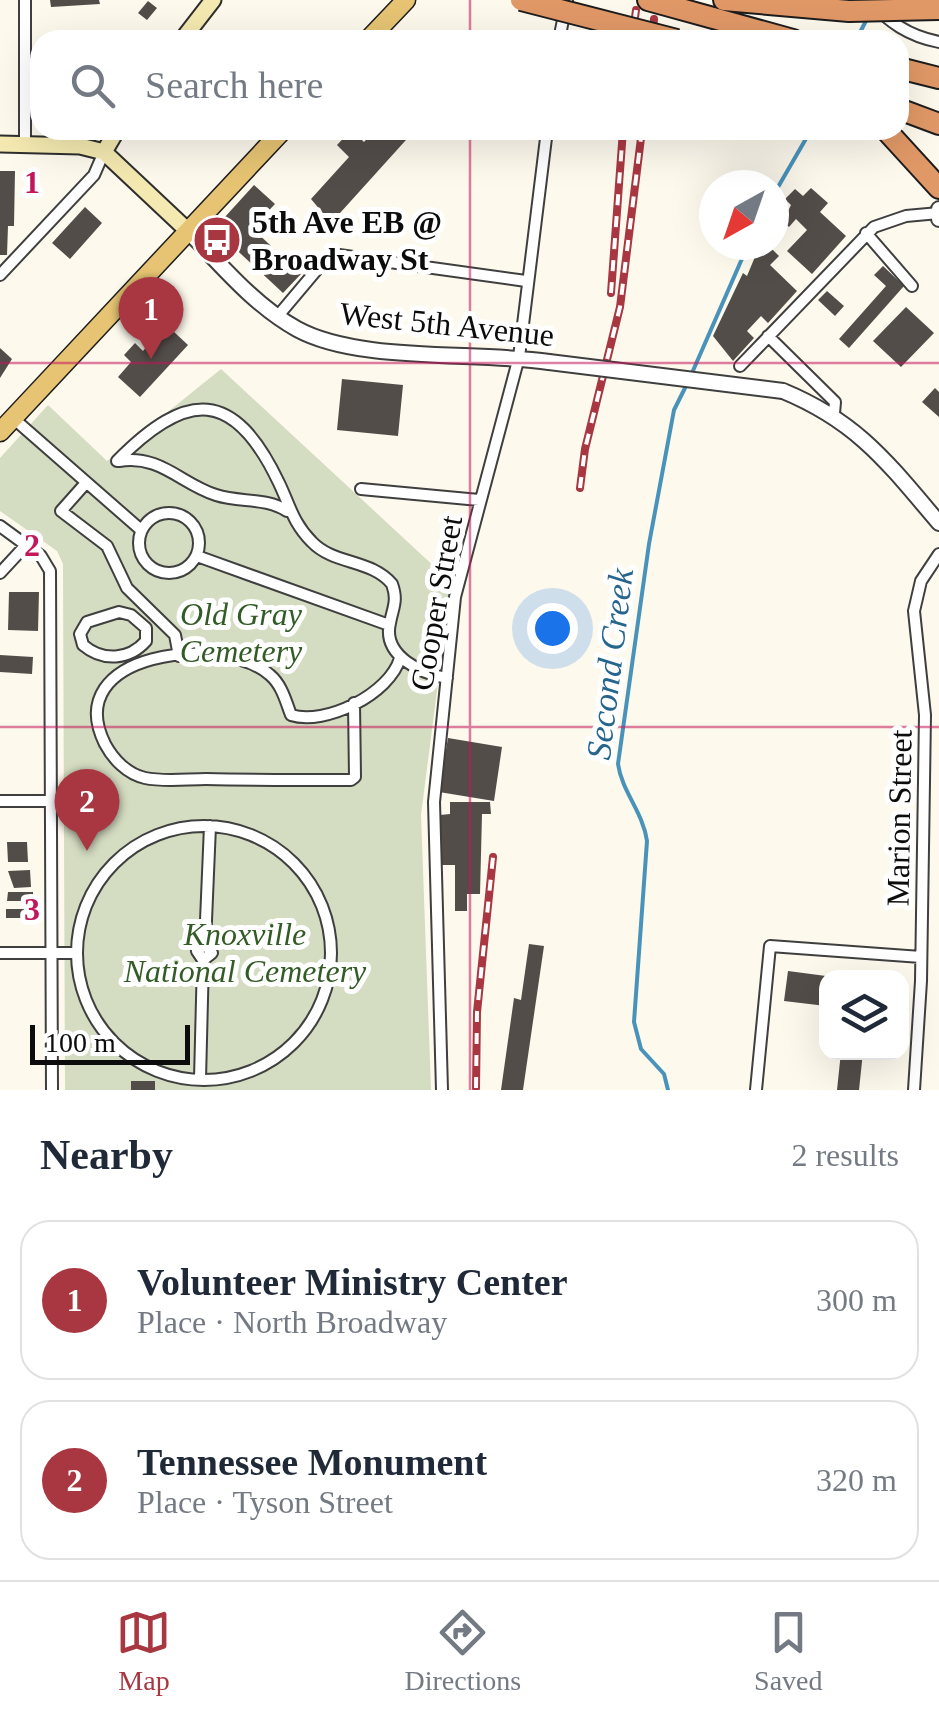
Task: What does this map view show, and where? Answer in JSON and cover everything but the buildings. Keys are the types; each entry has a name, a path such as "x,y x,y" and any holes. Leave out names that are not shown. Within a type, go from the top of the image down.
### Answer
{"highway":[{"path":"522,0 638,30"},
{"path":"648,0 757,30"},
{"path":"724,0 939,9"},
{"path":"859,5 929,0"},
{"path":"909,70 939,78"},
{"path":"909,113 939,124"},
{"path":"895,140 939,188"}],"main road":[{"path":"190,30 213,0"},
{"path":"378,30 406,0"},
{"path":"0,144 104,152 111,140"},
{"path":"7,424 274,140"},
{"name":"West 5th Avenue","path":"104,152 188,231"}],"street":[{"path":"25,0 25,144"},
{"path":"562,30 567,0"},
{"path":"859,5 903,30"},
{"path":"909,34 939,42"},
{"name":"Cooper Street","path":"442,1090 434,802 455,597 518,357 546,140"},
{"path":"0,275 94,175 104,152"},
{"path":"740,366 866,233 906,216 939,214"},
{"name":"West 5th Avenue","path":"188,231 277,317 300,331 344,345 518,357 783,391 834,414 866,440 939,523"},
{"path":"866,233 912,286"},
{"path":"277,317 324,260 339,255 526,280"},
{"name":"West 5th Avenue","path":"768,336 835,402 834,414"},
{"path":"287,511 264,502 216,495 154,462 117,461 184,410 217,411 254,440 280,486 287,511 318,548 370,567 389,580 396,607 389,625 400,658 423,673 447,678"},
{"path":"7,424 141,530"},
{"path":"85,484 61,511 104,542 127,588 175,635 179,656"},
{"path":"361,490 479,500"},
{"path":"182,515 199,538 197,556 184,570 156,571 142,558 141,530 154,516 182,515"},
{"path":"0,526 48,562 50,572 52,1090"},
{"path":"0,573 26,544"},
{"name":"Marion Street","path":"914,1090 926,715 914,611 921,581 939,554"},
{"path":"197,556 389,625"},
{"path":"354,702 356,751 351,780 144,778 115,758 99,721 106,689 132,659 147,635 141,622 131,615 101,614 82,628 80,640 92,652 132,659 232,658 262,670 280,688 293,718 323,714 354,702 390,677 400,658"},
{"path":"0,801 50,801"},
{"path":"200,1079 204,960 196,951 206,944 210,826"},
{"path":"210,826 256,837 295,864 321,904 331,950 323,997 299,1037 261,1066 232,1076 200,1079 144,1064 113,1041 83,991 77,953 89,898 123,854 155,835 210,826"},
{"path":"756,1090 770,946 921,957"},
{"path":"0,953 77,953"}],"green space":[{"path":"221,369 451,582 421,815 431,1090 65,1090 63,564 57,551 0,511 0,458 48,405 107,461"}],"waterway":[{"name":"Second Creek","path":"861,30 868,17"},
{"name":"Second Creek","path":"788,170 805,140"},
{"name":"Second Creek","path":"692,373 741,260"},
{"name":"Second Creek","path":"668,1090 664,1074 641,1049 634,1022 647,841 618,764 649,544 674,410 688,382"}],"railway":[{"path":"633,30 636,10"},
{"path":"653,30 654,19"},
{"path":"611,293 622,140"},
{"path":"580,488 585,449 620,307 641,140"},
{"path":"476,1088 477,1012 493,857"}],"place":[{"name":"5th Ave EB @ Broadway St","path":"217,240"},
{"name":"Volunteer Ministry Center","path":"151,359"},
{"name":"Tennessee Monument","path":"87,851"}],"park label":[{"name":"Old Gray Cemetery","path":"241,632"},
{"name":"Knoxville National Cemetery","path":"245,952"}]}
